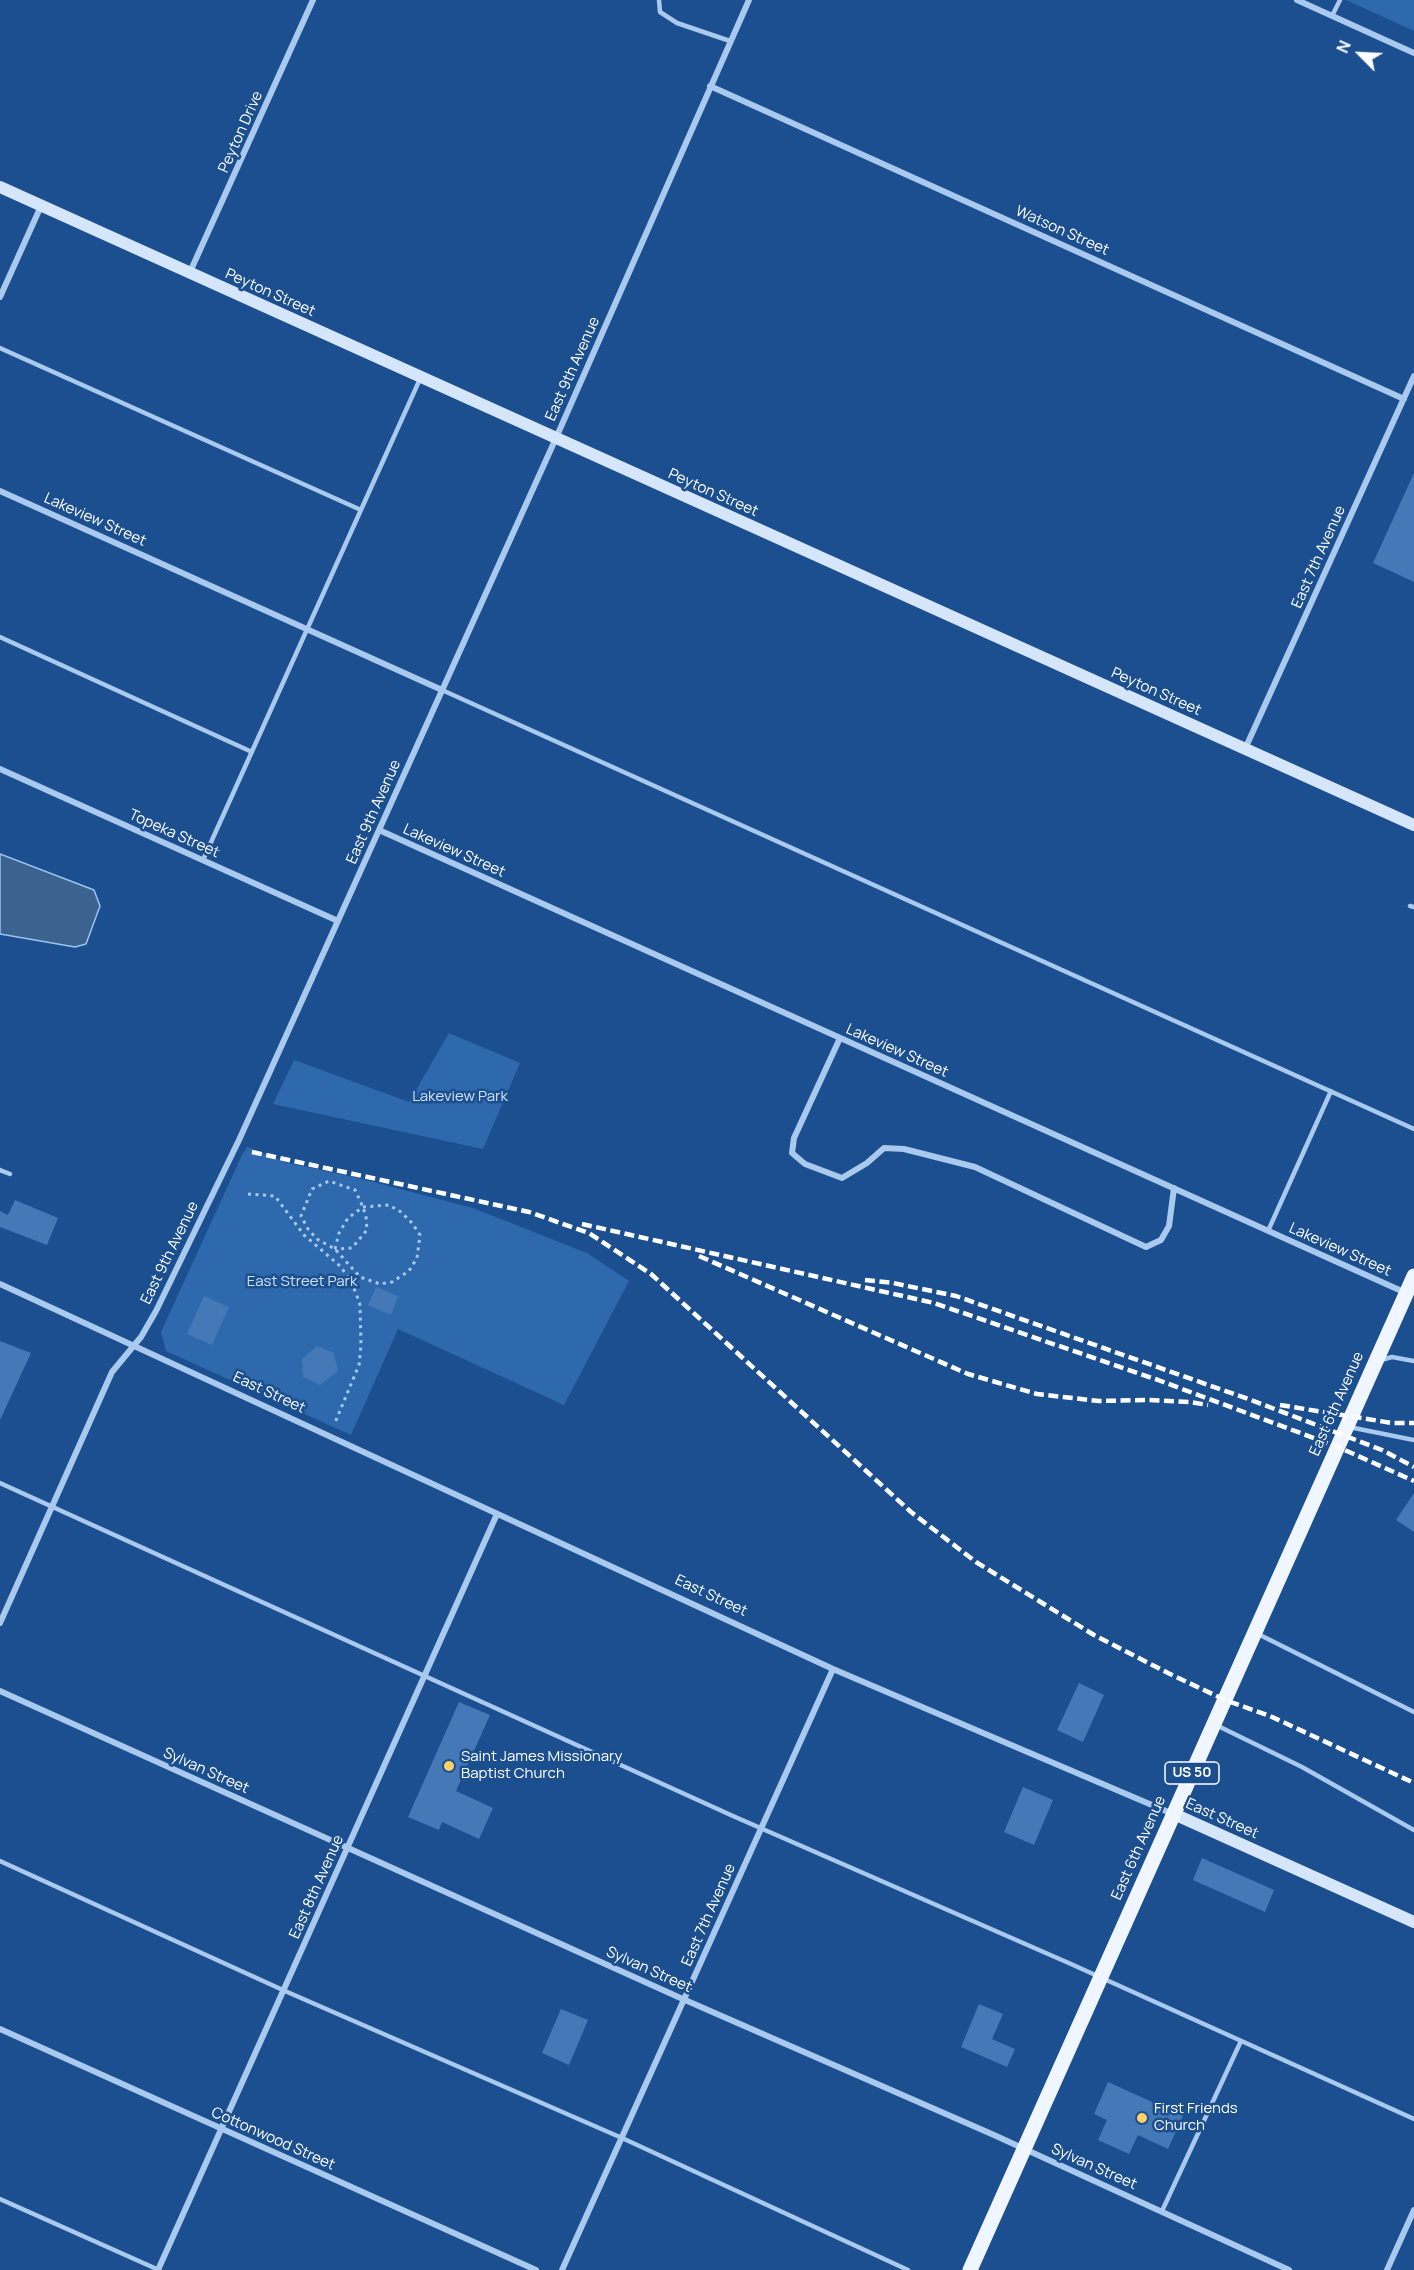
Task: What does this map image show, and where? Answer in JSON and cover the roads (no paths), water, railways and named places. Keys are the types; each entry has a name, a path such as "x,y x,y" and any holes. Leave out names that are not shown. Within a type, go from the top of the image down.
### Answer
{"main road":[{"name":"East 6th Avenue","path":"970,2270 1414,1276"}],"street":[{"name":"Peyton Drive","path":"190,273 313,0"},
{"name":"East 9th Avenue","path":"0,1623 112,1372 141,1337 156,1311 239,1140 556,438 749,0"},
{"path":"1297,0 1414,53"},
{"name":"Watson Street","path":"710,86 1404,399"},
{"name":"Peyton Street","path":"0,187 1414,825"},
{"path":"0,297 41,206"},
{"name":"East 7th Avenue","path":"1245,749 1414,376"},
{"name":"Lakeview Street","path":"0,491 442,690"},
{"name":"Topeka Street","path":"0,769 338,921"},
{"name":"Lakeview Street","path":"379,830 1406,1293"},
{"path":"840,1038 794,1138 792,1153 805,1164 842,1178 867,1163 884,1148 904,1149 975,1167 1146,1247 1161,1240 1169,1226 1174,1188"},
{"name":"East Street","path":"0,1284 833,1669 1174,1814 1414,1922"},
{"name":"East 8th Avenue","path":"158,2270 497,1514"},
{"name":"East 7th Avenue","path":"562,2270 833,1669"},
{"name":"Sylvan Street","path":"0,1691 1289,2270"},
{"name":"Cottonwood Street","path":"0,2029 536,2270"},
{"path":"1387,2270 1414,2210"}],"lane":[{"path":"659,0 660,12 677,23 730,41"},
{"path":"1332,16 1340,0"},
{"path":"0,348 361,510"},
{"path":"203,860 421,377"},
{"path":"0,637 252,752"},
{"path":"442,690 1414,1129"},
{"path":"1268,1231 1331,1091"},
{"path":"0,1170 10,1174"},
{"path":"1376,1362 1392,1358 1414,1361"},
{"path":"1347,1426 1414,1440"},
{"path":"0,1483 761,1828 1414,2119"},
{"path":"1255,1632 1414,1712"},
{"path":"1214,1724 1302,1767 1414,1830"},
{"path":"0,1861 285,1991 622,2138 908,2270"},
{"path":"1162,2211 1240,2041"},
{"path":"0,2199 158,2270"}],"railway":[{"path":"252,1152 529,1212 589,1233 651,1274 911,1512 976,1562 1094,1635 1168,1673 1225,1700 1270,1716 1414,1783"},
{"path":"582,1224 934,1303 1158,1380 1338,1447 1414,1481"},
{"path":"699,1256 968,1374 1037,1394 1099,1401 1148,1400 1208,1405"},
{"path":"865,1280 893,1283 956,1296 1251,1400 1382,1450 1414,1467"},
{"path":"1280,1405 1392,1423 1414,1423"}],"place":[{"name":"Saint James Missionary Baptist Church","path":"449,1766"},
{"name":"First Friends Church","path":"1142,2118"}],"park label":[{"name":"Lakeview Park","path":"460,1097"},
{"name":"East Street Park","path":"302,1282"}]}
